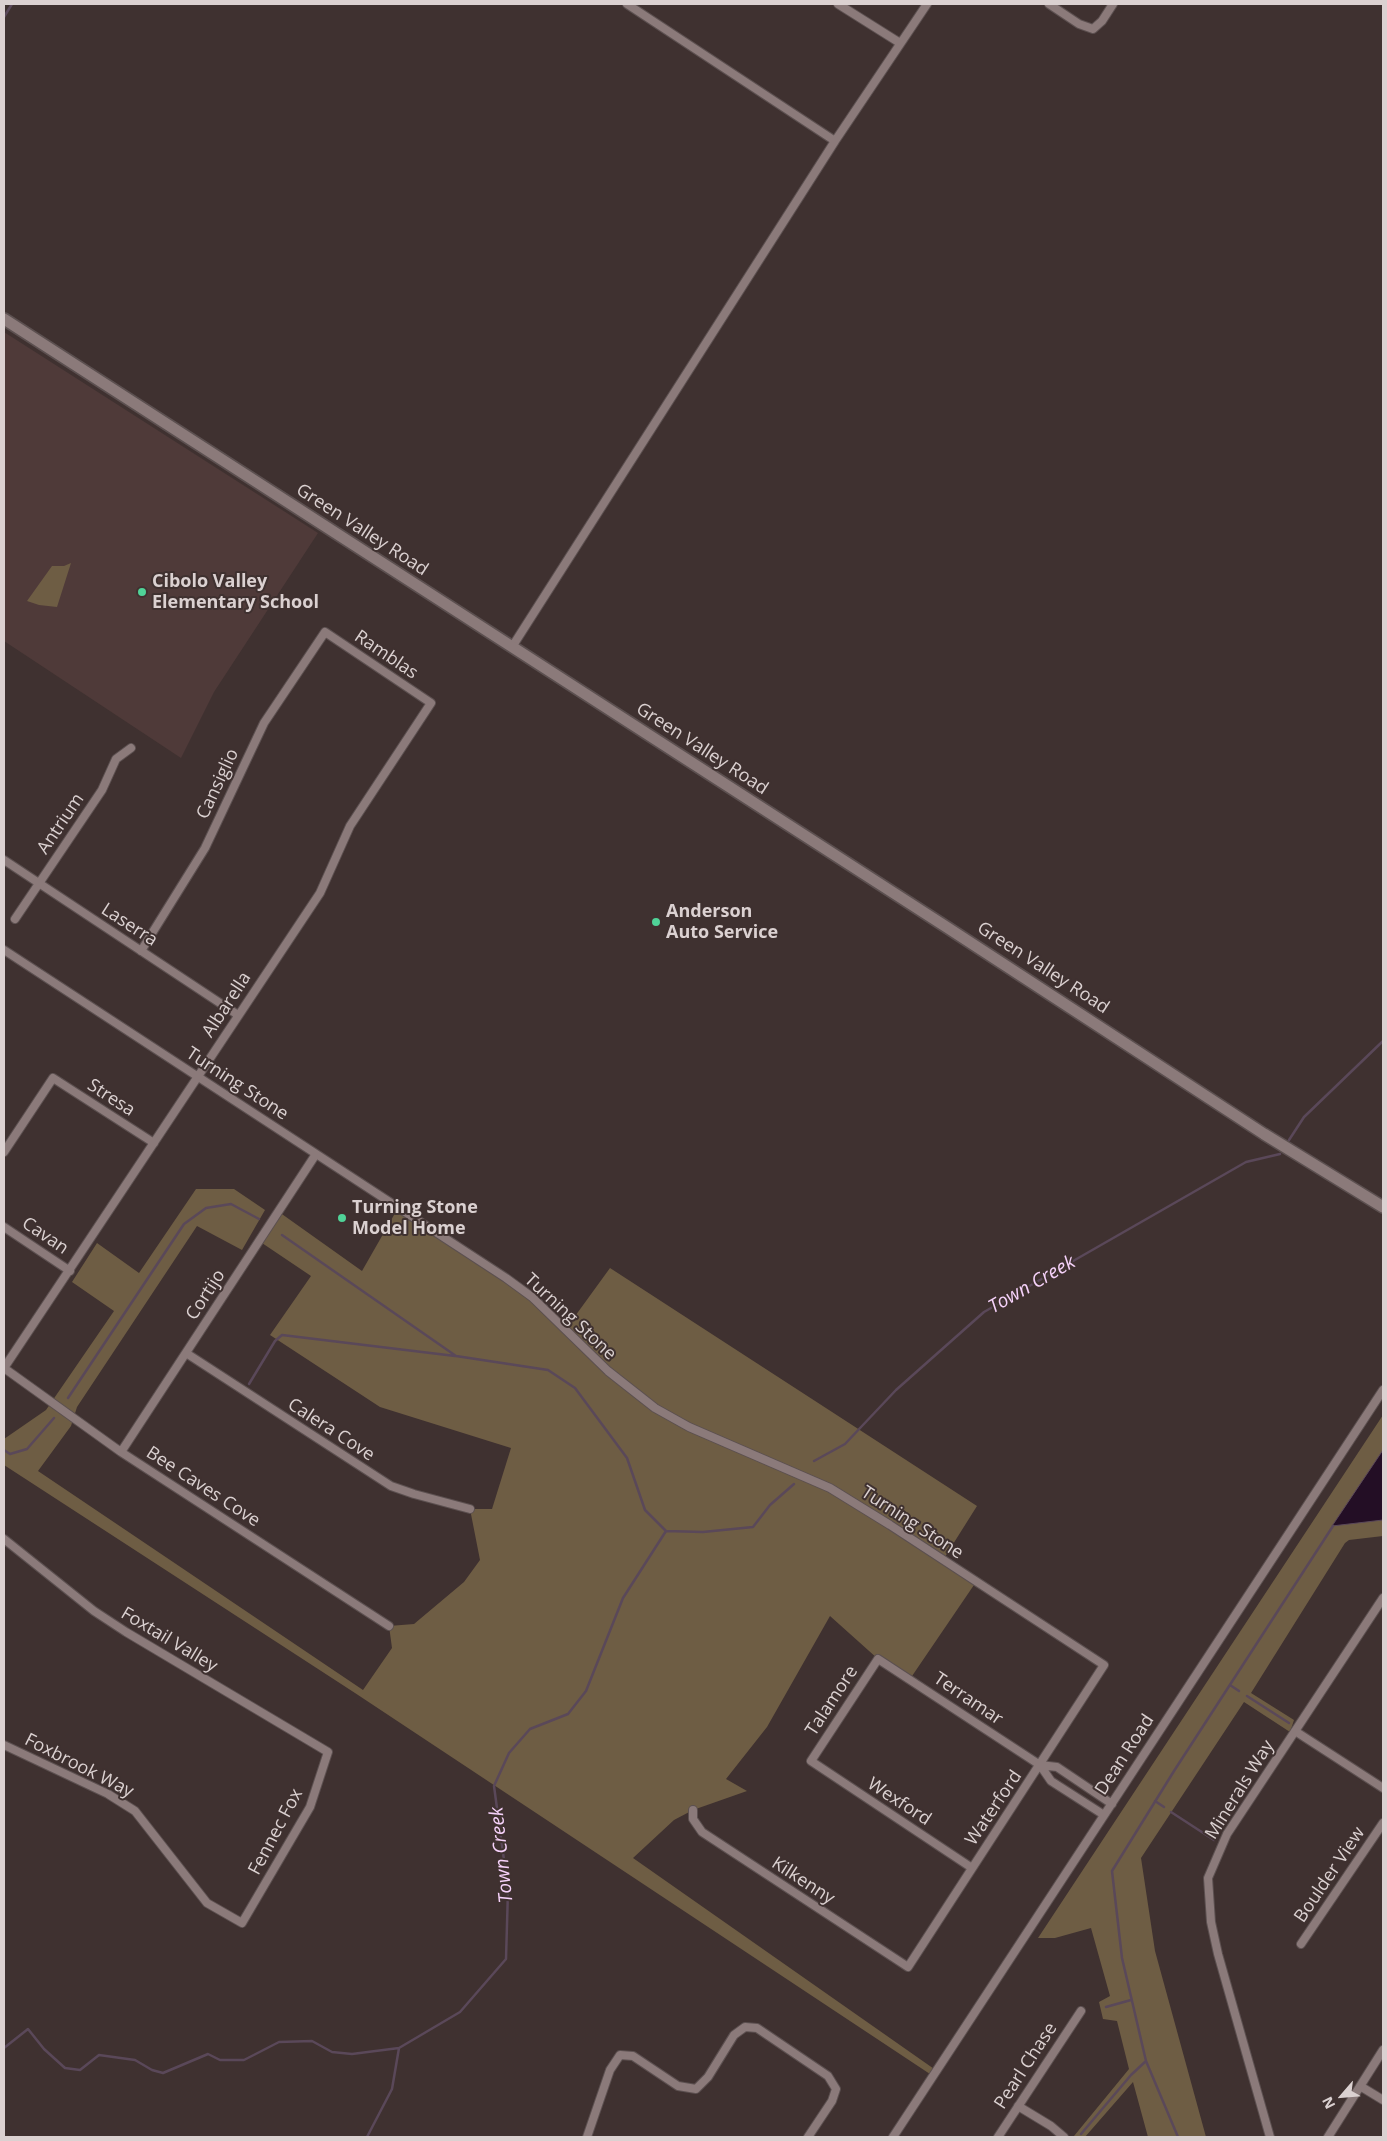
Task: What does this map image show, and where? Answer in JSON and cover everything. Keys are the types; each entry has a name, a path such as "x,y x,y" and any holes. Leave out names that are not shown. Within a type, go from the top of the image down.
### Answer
{"street":[{"path":"628,4 835,141"},
{"path":"838,4 900,43"},
{"path":"512,647 835,141 927,4"},
{"path":"1049,4 1079,24 1093,29 1102,21 1113,4"},
{"name":"Green Valley Road","path":"4,319 1264,1134 1383,1207"},
{"name":"Ramblas","path":"325,632 431,703"},
{"name":"Cansiglio","path":"141,951 205,848 264,723 325,632"},
{"name":"Albarella","path":"4,1368 320,893 350,826 431,703"},
{"name":"Antrium","path":"15,919 102,790 116,759 131,748"},
{"name":"Laserra","path":"4,860 238,1015"},
{"name":"Turning Stone","path":"4,950 532,1297 608,1371 631,1391 656,1408 689,1427 830,1488 1104,1665"},
{"name":"Stresa","path":"4,1152 52,1078 154,1143"},
{"name":"Cortijo","path":"121,1452 316,1154"},
{"name":"Cavan","path":"4,1227 70,1271"},
{"name":"Calera Cove","path":"186,1353 391,1486 470,1509"},
{"name":"Bee Caves Cove","path":"4,1368 121,1452 389,1626"},
{"name":"Dean Road","path":"893,2137 1383,1390"},
{"name":"Foxtail Valley","path":"4,1539 94,1611 328,1752"},
{"name":"Minerals Way","path":"1270,2137 1218,1954 1211,1922 1208,1878 1227,1834 1383,1598"},
{"name":"Terramar","path":"878,1659 1040,1765 1051,1781 1104,1815"},
{"name":"Talamore","path":"811,1761 878,1659"},
{"name":"Waterford","path":"908,1968 1104,1665"},
{"path":"1295,1731 1383,1788"},
{"name":"Foxbrook Way","path":"4,1745 108,1794 136,1811 208,1903 242,1923"},
{"name":"Fennec Fox","path":"242,1923 310,1807 328,1752"},
{"name":"Wexford","path":"811,1761 972,1868"},
{"name":"Terramar","path":"1040,1765 1057,1768 1112,1804"},
{"name":"Kilkenny","path":"693,1810 693,1819 702,1832 908,1968"},
{"name":"Boulder View","path":"1301,1944 1383,1823"},
{"name":"Pearl Chase","path":"998,2137 1081,2011"},
{"path":"587,2137 610,2070 620,2055 633,2056 678,2086 696,2089 708,2077 734,2035 745,2027 757,2028 820,2070 828,2076 836,2089 832,2102 808,2137"},
{"path":"1328,2137 1383,2050"},
{"path":"1360,2086 1383,2100"},
{"path":"1018,2106 1051,2126 1064,2137"}],"shaded area":[{"name":"Cibolo Valley Elementary School","path":"4,332 318,533 214,692 181,758 4,641"},
{"path":"71,563 57,607 39,605 27,601 52,566 64,566"},
{"path":"196,1189 234,1189 265,1210 242,1250 197,1226 77,1407 71,1426 38,1471 363,1690 392,1648 389,1626 414,1624 464,1582 480,1560 470,1509 492,1509 511,1448 380,1407 270,1335 311,1276 259,1241 279,1212 362,1271 398,1208 506,1278 565,1330 610,1268 977,1506 943,1560 976,1582 910,1679 878,1659 830,1616 767,1727 726,1779 747,1791 693,1810 674,1820 633,1858 937,2071 933,2076 355,1693 4,1465 4,1439 46,1410 114,1311 72,1282 97,1243 139,1273"},
{"path":"1383,1415 1383,1536 1349,1540 1345,1543 1251,1693 1294,1720 1290,1732 1244,1702 1141,1858 1155,1951 1206,2137 1148,2137 1133,2082 1085,2137 1076,2137 1074,2136 1129,2069 1117,2021 1103,2019 1099,2002 1110,1996 1091,1928 1055,1938 1038,1938"},
{"path":"1383,1450 1383,1520 1332,1526"}],"waterway":[{"path":"4,17 12,4"},
{"name":"Town Creek","path":"1289,1140 1304,1117 1383,1041"},
{"name":"Town Creek","path":"814,1461 845,1444 896,1390 984,1312 1246,1162 1280,1154"},
{"path":"68,1398 184,1224 206,1208 231,1204 259,1219"},
{"path":"282,1235 456,1356 548,1370 575,1388 627,1458 645,1510 666,1531"},
{"path":"249,1384 275,1341 282,1335 455,1356"},
{"path":"4,1450 10,1454 27,1449 54,1418"},
{"name":"Town Creek","path":"4,2048 28,2029 44,2049 65,2068 80,2070 99,2055 135,2060 152,2070 163,2073 208,2054 220,2060 244,2060 279,2042 312,2041 332,2052 352,2054 399,2048 460,2012 506,1959 508,1890 494,1786 509,1753 530,1729 568,1714 586,1691 623,1598 666,1531 703,1532 753,1527 770,1505 794,1484"},
{"path":"1178,2137 1146,2061 1122,1958 1112,1871 1174,1771 1333,1526"},
{"path":"1230,1685 1239,1691"},
{"path":"1247,1696 1289,1723"},
{"path":"1155,1801 1164,1807"},
{"path":"1171,1812 1214,1840"},
{"path":"1106,2007 1131,2000"},
{"path":"367,2137 392,2089 399,2048"},
{"path":"1081,2134 1131,2075 1146,2061"}],"place":[{"name":"Cibolo Valley Elementary School","path":"142,592"},
{"name":"Anderson Auto Service","path":"656,922"},
{"name":"Turning Stone Model Home","path":"342,1218"}]}
